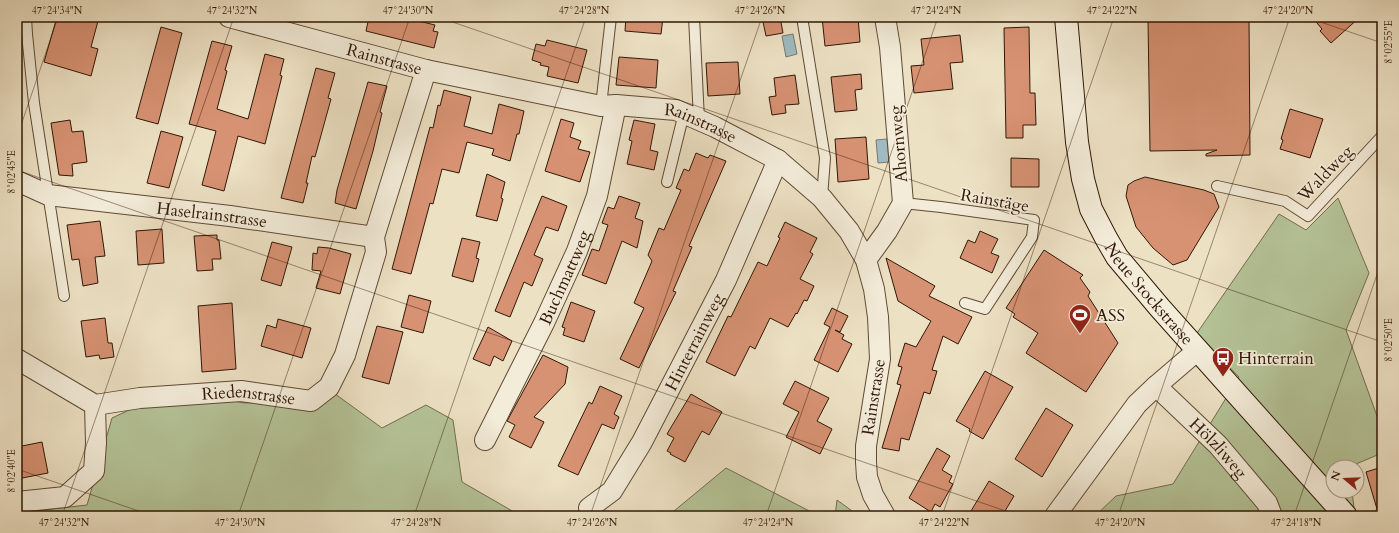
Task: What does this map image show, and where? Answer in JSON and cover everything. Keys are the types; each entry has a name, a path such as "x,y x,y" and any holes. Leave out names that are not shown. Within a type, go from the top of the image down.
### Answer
{"street":[{"name":"Rainstrasse","path":"229,17 426,70 609,106 676,110 716,127 778,160 822,198 849,231 866,260 874,290 880,343 878,374 866,446 867,477 873,495 885,516"},
{"name":"Ahornweg","path":"866,260 887,230 903,203 886,17"},
{"name":"Neue Stockstrasse","path":"1066,17 1077,142 1083,179 1091,209 1117,257 1160,308 1346,516"},
{"name":"Riedenstrasse","path":"95,405 140,398 241,391 311,401 329,387 345,355 376,252 374,237 426,70"},
{"name":"Buchmattweg","path":"485,440 544,323 577,251 597,196 609,106"},
{"name":"Hinterrainweg","path":"589,508 612,491 642,442 726,280 778,160"},
{"name":"Haselrainstrasse","path":"17,181 48,196 230,216 374,237"},
{"path":"1055,516 1137,404 1198,350"},
{"path":"17,359 95,405 96,443 94,471 65,496 17,502"},
{"name":"Hölzliweg","path":"1156,386 1218,445 1267,503 1272,516"}],"lane":[{"path":"26,17 34,103 64,296"},
{"path":"609,106 611,17"},
{"path":"667,182 691,117 694,17"},
{"path":"802,17 824,158 822,198"},
{"name":"Waldweg","path":"1217,186 1285,202 1308,216 1382,136"},
{"name":"Rainstäge","path":"903,203 1034,220 1032,237 985,309 965,303"},
{"path":"1377,516 1382,514"}],"green space":[{"path":"1338,198 1369,273 1346,330 1382,430 1382,453 1365,460 1365,459 1325,459 1325,499 1353,499 1355,516 1095,516 1116,496 1173,484 1239,377 1197,333 1279,214 1306,230"},
{"path":"331,391 382,428 426,405 453,420 462,482 514,512 518,516 17,516 17,513 87,505 112,418 142,404 199,394 244,403 285,402"},
{"path":"726,468 819,516 668,516"},
{"path":"837,500 859,516 835,516"}],"water":[{"path":"793,34 797,54 786,57 782,36"},
{"path":"887,139 889,162 878,163 876,140"}],"building":[{"path":"57,17 85,17 98,21 91,47 98,49 91,76 44,62"},
{"path":"369,17 402,17 435,25 433,31 438,32 434,48 366,31"},
{"path":"626,17 663,17 661,34 625,31"},
{"path":"762,17 780,17 783,33 766,36"},
{"path":"822,17 858,17 860,42 825,46"},
{"path":"1249,17 1250,155 1206,156 1206,154 1217,150 1150,151 1148,19"},
{"path":"1312,17 1360,17 1331,43 1320,31 1322,29"},
{"path":"161,27 182,33 158,124 136,118"},
{"path":"1029,27 1030,93 1035,93 1036,125 1023,125 1023,138 1006,138 1004,28"},
{"path":"960,35 963,62 950,63 953,89 914,93 911,66 924,65 921,39"},
{"path":"547,40 587,50 578,83 547,76 549,67 540,65 541,63 532,60 536,44 545,46"},
{"path":"212,41 232,46 225,70 227,71 217,109 248,119 265,54 284,59 280,75 282,76 265,144 238,136 224,191 202,185 216,131 189,124"},
{"path":"619,57 658,60 656,88 616,85"},
{"path":"738,62 740,94 708,96 706,63"},
{"path":"316,68 335,73 328,98 331,99 315,157 312,156 303,203 281,198"},
{"path":"861,74 862,89 855,90 857,110 835,112 831,77"},
{"path":"795,75 799,104 785,105 786,113 772,115 769,97 776,96 774,78"},
{"path":"368,82 387,86 380,112 382,113 373,151 356,209 335,203 337,190"},
{"path":"444,90 471,97 464,126 492,134 499,104 524,111 519,134 517,134 510,161 492,155 494,149 467,142 459,173 442,169 433,204 430,203 411,274 392,269 430,127 433,128 438,105 440,106"},
{"path":"1290,109 1323,119 1310,158 1280,149 1283,140 1281,139"},
{"path":"561,119 574,123 570,137 581,141 578,149 590,152 580,182 545,171"},
{"path":"70,120 72,132 83,131 87,162 72,164 73,176 59,175 51,123"},
{"path":"634,120 655,124 650,150 658,152 654,170 627,164 632,141 629,140"},
{"path":"161,131 183,137 169,188 147,183"},
{"path":"866,137 869,179 838,182 835,139"},
{"path":"696,153 708,158 710,155 726,161 689,246 692,247 673,291 676,292 639,368 620,359 644,308 634,303 652,261 648,255 659,228 664,230 681,190 676,188 684,169 689,171"},
{"path":"1011,158 1039,159 1039,187 1011,187"},
{"path":"487,174 505,182 501,198 503,199 497,221 476,216"},
{"path":"1145,177 1204,190 1214,194 1219,207 1187,260 1173,265 1153,248 1136,227 1126,196 1128,185"},
{"path":"542,196 567,206 558,231 546,227 534,255 543,259 532,286 524,282 510,317 495,311"},
{"path":"619,196 640,203 635,218 643,221 637,248 622,241 606,284 582,275 592,249 599,251 608,225 602,223 608,207 614,209"},
{"path":"100,221 105,256 95,257 98,283 83,286 79,259 72,260 67,225"},
{"path":"785,222 817,238 810,252 813,254 800,279 814,286 807,301 804,300 788,327 770,318 755,349 750,346 735,376 706,362 728,316 731,317 758,262 767,266 780,238 778,237"},
{"path":"162,229 164,263 138,265 136,231"},
{"path":"980,231 998,239 991,253 999,256 992,273 960,258 968,240 975,243"},
{"path":"217,235 221,259 212,259 213,270 197,271 194,236"},
{"path":"462,238 480,242 476,258 479,259 473,282 452,276"},
{"path":"272,242 292,247 281,286 261,280"},
{"path":"318,247 329,248 351,254 340,294 316,288 321,271 312,270 313,253 317,254"},
{"path":"1044,250 1083,275 1080,278 1090,292 1088,296 1118,343 1086,392 1026,353 1038,333 1013,317 1015,314 1006,308"},
{"path":"886,258 935,286 929,296 972,317 958,344 943,336 932,370 937,371 930,394 924,392 909,440 901,438 899,451 882,448 901,385 897,384 902,367 898,366 905,343 916,347 931,321 898,301"},
{"path":"409,295 431,301 423,333 401,327"},
{"path":"571,302 595,311 584,342 563,335 565,328 562,327"},
{"path":"232,303 236,369 202,372 198,306"},
{"path":"832,308 848,316 840,332 835,330 844,335 842,339 852,344 838,372 814,360 830,327 824,324"},
{"path":"105,318 108,343 112,343 114,357 100,359 99,355 86,357 81,321"},
{"path":"278,319 311,328 302,358 261,346 267,325 276,328"},
{"path":"377,326 403,332 389,384 362,377"},
{"path":"488,327 512,341 503,361 494,356 490,366 473,359"},
{"path":"543,355 568,367 565,384 534,417 544,422 531,448 509,437 515,425 507,421"},
{"path":"985,371 1013,387 983,439 956,421"},
{"path":"795,381 829,398 817,421 832,429 820,454 786,437 799,412 783,404"},
{"path":"600,386 622,396 614,414 619,417 614,429 602,424 578,475 558,466 589,402 592,404"},
{"path":"691,394 722,412 709,435 702,431 685,462 667,451 674,438 667,434"},
{"path":"1046,408 1073,425 1042,477 1015,459"},
{"path":"42,442 48,473 17,479 17,447"},
{"path":"937,448 950,456 942,470 952,476 949,482 953,484 940,507 935,504 931,512 909,498"},
{"path":"1382,467 1382,508 1377,509 1366,472"},
{"path":"989,481 1014,496 1002,516 968,516"}],"place":[{"name":"ASS","path":"1080,334"},
{"name":"Hinterrain","path":"1223,378"}]}
